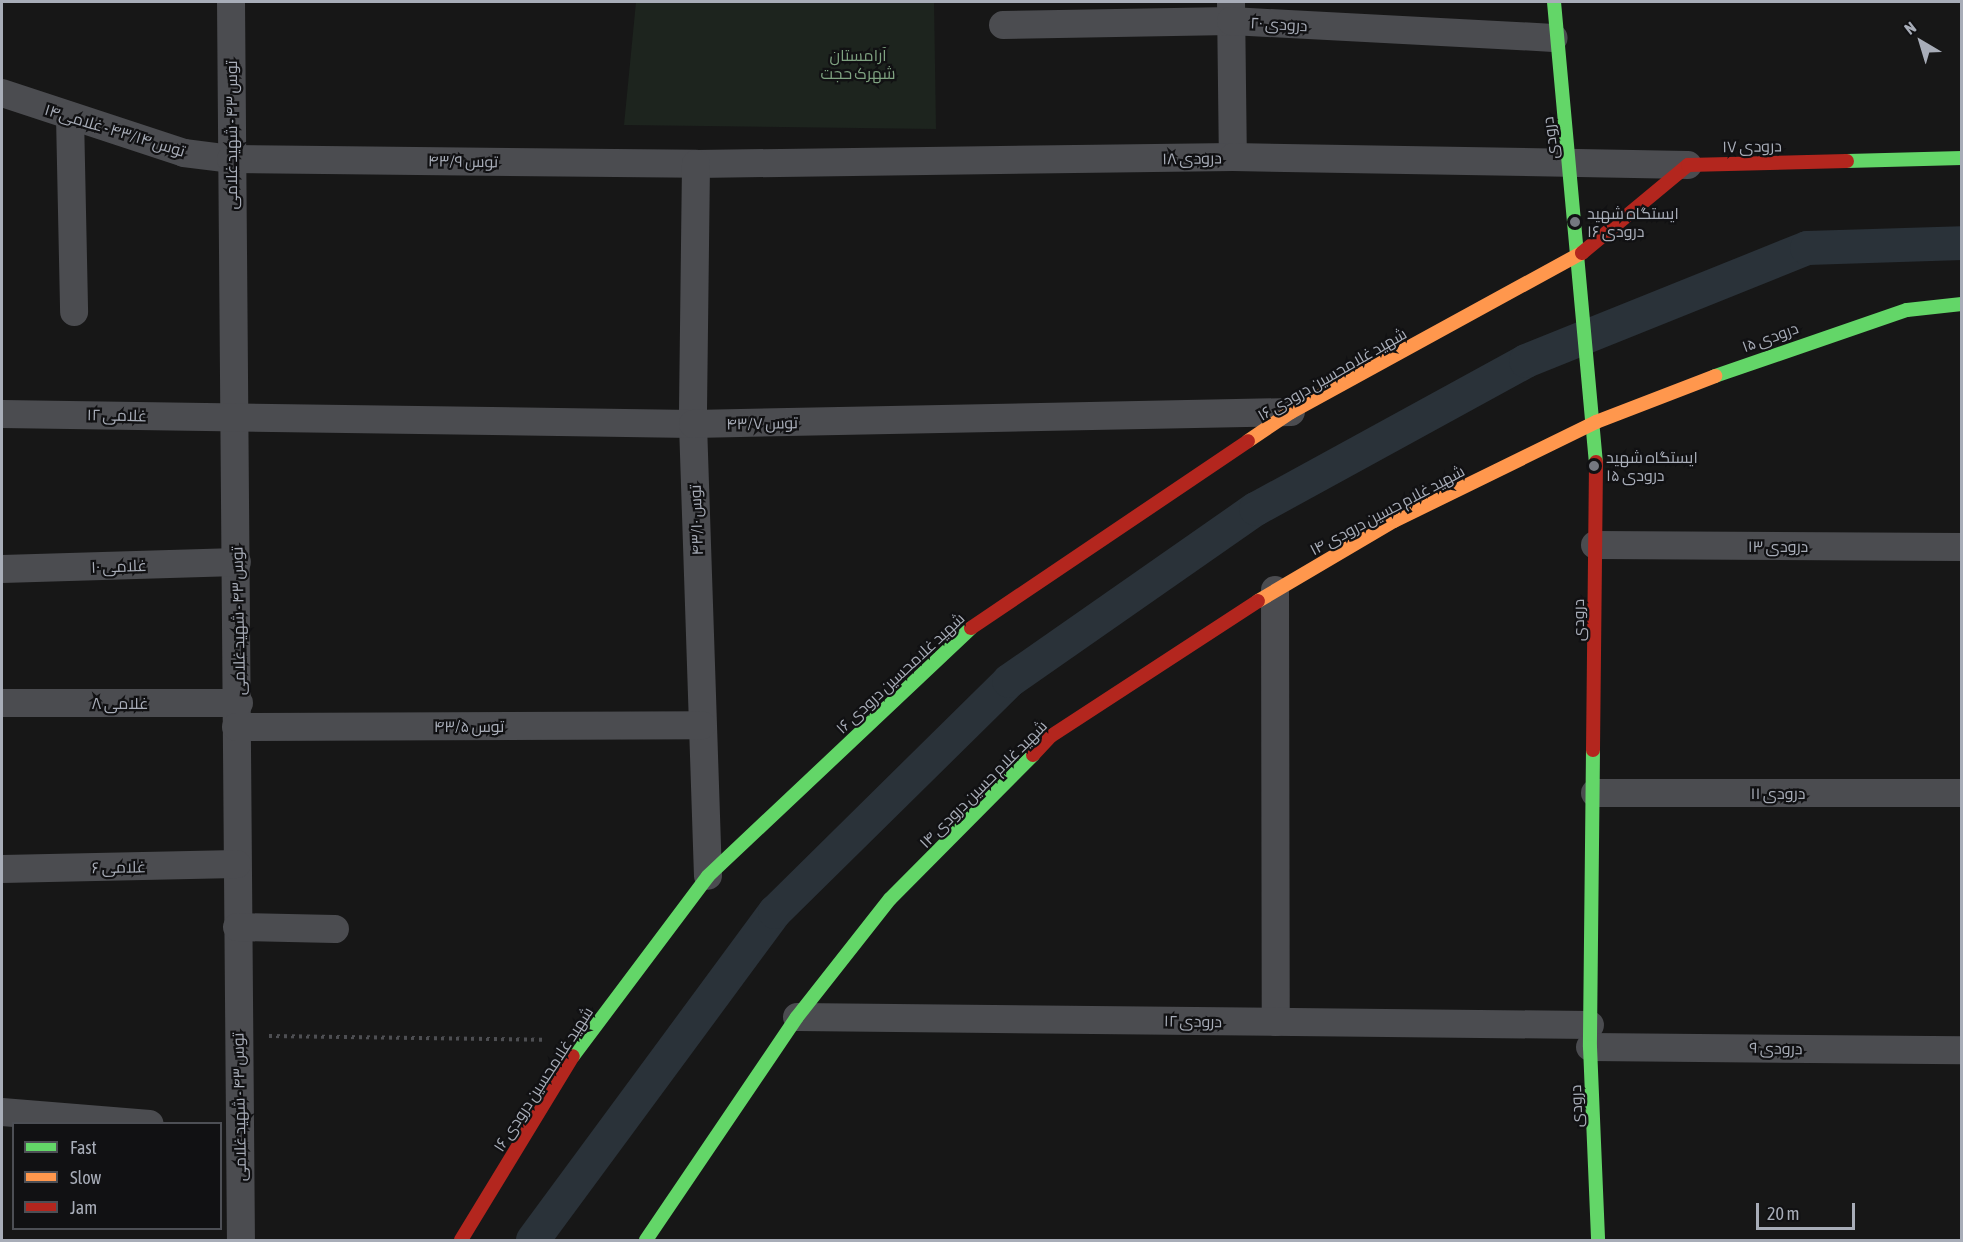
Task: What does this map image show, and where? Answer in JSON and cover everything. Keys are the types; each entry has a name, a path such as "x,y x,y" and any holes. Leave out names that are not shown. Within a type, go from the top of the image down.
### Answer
{"street":[{"name":"توس ۴۳ - شهید غلامی","path":"231,2 233,416 237,562 238,1035 230,1130 240,1240"},
{"name":"درودی","path":"1554,2 1554,38 1569,162 1587,387 1596,422 1595,793 1590,1036 1598,1240"},
{"name":"درودی ۲۰","path":"1003,25 1231,11 1554,38"},
{"path":"1231,11 1233,157"},
{"name":"توس ۴۳/۱۴ - غلامی۱۴","path":"2,93 183,153 231,159"},
{"path":"70,116 74,312"},
{"name":"درودی ۱۸","path":"696,164 1233,157 1688,165"},
{"name":"درودی ۱۷","path":"1688,165 1962,158"},
{"name":"توس ۴۳/۹","path":"231,159 696,164"},
{"name":"توس ۴۳/۱۰","path":"696,164 693,424 708,876"},
{"path":"1576,258 1688,165"},
{"name":"شهید غلامحسین درودی ۱۶","path":"461,1240 583,1040 708,876 965,632 1291,412 1576,258"},
{"name":"درودی ۱۵","path":"1596,422 1789,347 1907,310 1962,303"},
{"name":"توس ۴۳/۷","path":"233,416 693,424 1291,412"},
{"name":"غلامی ۱۲","path":"2,414 233,416"},
{"name":"شهید غلام حسین درودی ۱۴","path":"646,1240 796,1017 891,899 1051,736 1275,590 1394,521 1596,422"},
{"name":"درودی ۱۳","path":"1595,544 1962,547"},
{"name":"غلامی ۱۰","path":"2,569 237,562"},
{"path":"1275,590 1276,1022"},
{"name":"غلامی ۸","path":"2,703 238,715"},
{"name":"توس ۴۳/۵","path":"238,715 702,725"},
{"name":"درودی ۱۱","path":"1595,793 1962,793"},
{"name":"غلامی ۶","path":"2,870 237,864"},
{"path":"237,927 335,929"},
{"name":"درودی ۱۲","path":"796,1017 1276,1022 1590,1036"},
{"name":"درودی ۹","path":"1590,1036 1962,1050"},
{"path":"2,1112 125,1122"}],"path":[{"path":"238,1035 583,1040"}],"green space":[{"name":"آرامستان شهرک حجت","path":"636,2 934,2 936,129 624,125"}],"waterway":[{"path":"533,1240 775,912 1009,681 1256,509 1526,361 1807,248 1962,243"}],"traffic: fast":[{"path":"1554,2 1596,462"},
{"path":"1847,161 1962,158"},
{"path":"1715,376 1907,310 1962,304"},
{"path":"573,1056 708,876 971,628"},
{"path":"1593,750 1590,1047 1598,1240"},
{"path":"646,1240 797,1017 890,899 1033,755"}],"traffic: slow":[{"path":"1248,441 1291,412 1582,253"},
{"path":"1258,601 1394,521 1596,422 1715,376"}],"traffic: jam":[{"path":"1582,253 1688,165 1847,161"},
{"path":"971,628 1248,441"},
{"path":"1593,750 1596,462"},
{"path":"1033,755 1051,736 1258,601"},
{"path":"461,1240 573,1056"}],"place":[{"name":"ایستگاه شهید درودی ۱۶","path":"1575,222"},
{"name":"ایستگاه شهید درودی ۱۵","path":"1594,466"}]}
